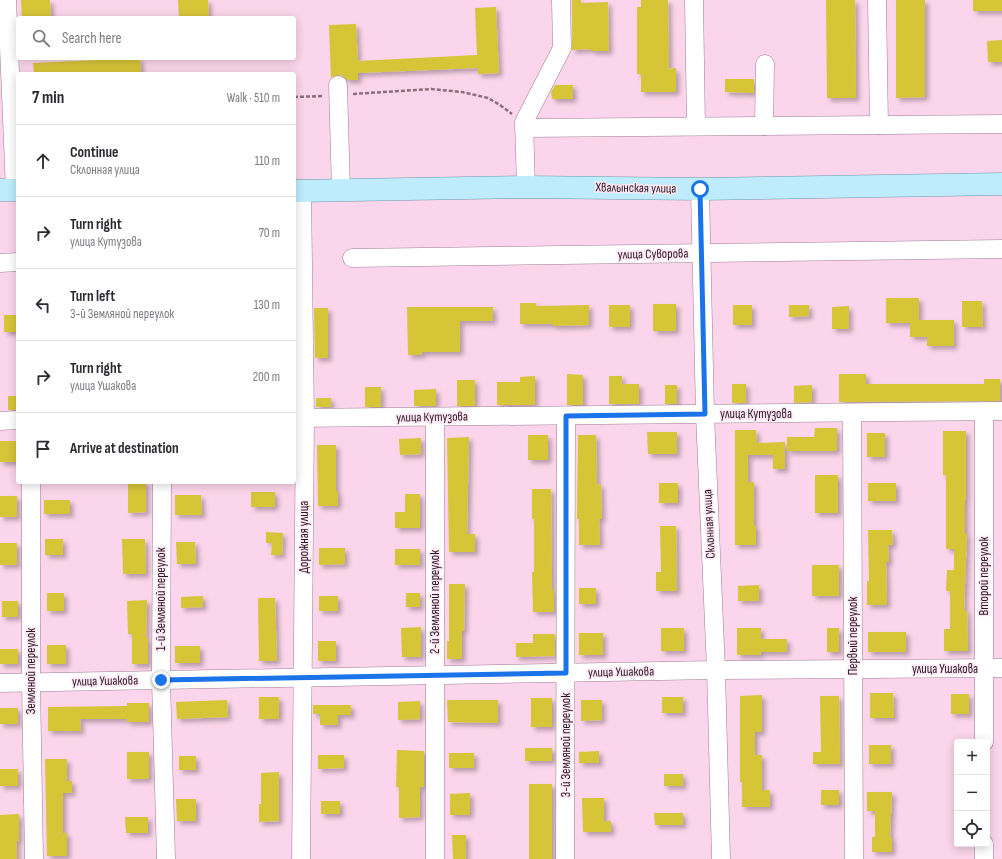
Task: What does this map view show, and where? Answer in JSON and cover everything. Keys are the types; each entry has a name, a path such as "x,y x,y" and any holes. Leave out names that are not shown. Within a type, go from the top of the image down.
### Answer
{"main road":[{"name":"Хвалынская улица","path":"298,191 526,187 700,189 1002,184"}],"street":[{"path":"7,0 11,190"},
{"path":"526,187 524,125 562,48 561,0"},
{"path":"694,0 696,126"},
{"path":"877,0 879,125"},
{"path":"764,126 765,64"},
{"path":"339,90 341,190"},
{"path":"524,125 764,126 1002,124"},
{"name":"Склонная улица","path":"700,189 705,414 716,670 721,859"},
{"name":"Дорожная улица","path":"298,191 299,418 303,678 301,859"},
{"name":"улица Суворова","path":"352,258 1002,249"},
{"path":"0,263 16,262"},
{"name":"Второй переулок","path":"984,411 984,739"},
{"name":"улица Кутузова","path":"299,418 1002,411"},
{"name":"Первый переулок","path":"852,413 854,859"},
{"name":"3-й Земляной переулок","path":"565,859 566,416"},
{"name":"2-й Земляной переулок","path":"435,417 435,859"},
{"path":"0,421 16,420"},
{"name":"Земляной переулок","path":"30,484 34,859"},
{"name":"1-й Земляной переулок","path":"162,484 161,680 166,859"},
{"name":"улица Ушакова","path":"0,683 716,670 1002,668"},
{"path":"984,847 984,859"}],"path":[{"path":"296,97 339,90 424,89 462,92 488,98 500,105 524,125"}],"building":[{"path":"21,0 50,0 51,16 22,16"},
{"path":"178,0 208,0 209,16 179,16"},
{"path":"572,0 581,0 581,3 608,2 609,51 591,51 591,49 572,50"},
{"path":"641,0 668,0 669,69 676,68 676,92 641,92 641,74 637,74 637,7 641,7"},
{"path":"826,0 855,0 856,98 827,98"},
{"path":"896,0 925,0 925,97 896,98"},
{"path":"973,0 1002,0 1002,11 973,11"},
{"path":"496,7 499,73 478,74 478,68 358,73 358,80 347,80 343,76 338,75 331,78 329,25 356,24 358,61 477,55 475,8"},
{"path":"1002,40 1002,62 988,62 987,41"},
{"path":"97,60 140,60 141,72 34,72 33,63"},
{"path":"725,79 754,79 754,93 725,92"},
{"path":"555,85 573,85 573,99 552,99 551,92"},
{"path":"886,298 919,298 919,320 954,320 954,346 927,346 927,337 910,337 910,323 886,323"},
{"path":"962,301 982,301 983,327 962,327"},
{"path":"520,303 536,303 536,306 589,305 589,325 553,326 553,324 520,324"},
{"path":"653,304 676,304 676,331 653,331"},
{"path":"609,305 630,305 630,327 609,327"},
{"path":"733,305 752,305 752,325 733,325"},
{"path":"789,305 809,305 809,316 789,317"},
{"path":"849,306 849,329 832,329 832,307"},
{"path":"407,307 493,307 493,321 460,321 460,352 422,352 422,355 408,355"},
{"path":"314,308 328,308 328,358 315,358"},
{"path":"4,315 16,315 16,332 4,332"},
{"path":"567,374 583,375 583,405 567,405"},
{"path":"839,374 866,374 866,384 984,384 984,379 1000,379 1000,401 839,402"},
{"path":"535,376 535,405 497,405 497,382 520,382 520,377"},
{"path":"609,376 622,376 622,384 639,384 639,404 609,404"},
{"path":"457,380 475,380 475,406 457,406"},
{"path":"732,384 746,384 746,403 732,403"},
{"path":"665,385 677,385 677,404 665,404"},
{"path":"812,385 812,402 794,403 794,386"},
{"path":"365,387 381,387 381,407 365,407"},
{"path":"436,389 436,406 414,406 414,390"},
{"path":"8,396 16,396 16,410 8,410"},
{"path":"316,398 331,398 331,407 316,407"},
{"path":"815,428 837,428 837,451 787,451 787,437 814,437"},
{"path":"735,430 756,430 757,443 785,442 785,469 773,469 773,455 748,455 748,482 754,482 754,526 756,526 756,545 735,545"},
{"path":"943,431 966,431 965,534 967,534 964,610 967,610 968,651 944,651 944,629 950,629 950,591 946,591 947,570 954,570 954,549 946,549 946,475 943,475"},
{"path":"647,432 677,432 677,454 648,454"},
{"path":"867,433 885,433 885,457 867,457"},
{"path":"528,435 548,435 548,460 528,460"},
{"path":"578,435 596,435 597,485 601,484 602,519 599,519 600,545 579,545 579,519 577,519"},
{"path":"469,437 467,534 475,534 475,552 449,552 447,438"},
{"path":"421,438 421,454 400,455 399,439"},
{"path":"0,441 16,441 16,462 0,462"},
{"path":"317,445 336,445 336,491 338,491 338,506 318,506"},
{"path":"815,475 838,475 838,513 815,513"},
{"path":"659,483 678,483 678,503 659,503"},
{"path":"868,483 896,483 896,501 868,501"},
{"path":"128,484 146,484 146,512 128,513"},
{"path":"532,489 551,489 552,589 554,589 554,612 533,612 532,572 534,572 534,519 532,519"},
{"path":"251,492 275,492 275,507 251,507"},
{"path":"405,494 420,494 420,528 395,528 395,512 405,512"},
{"path":"175,495 201,495 202,515 175,515"},
{"path":"0,496 17,496 17,517 0,517"},
{"path":"44,500 70,500 70,514 44,514"},
{"path":"660,526 676,526 677,591 656,591 656,572 661,572"},
{"path":"868,530 892,530 893,545 888,545 889,562 886,562 887,605 867,605 867,581 869,581"},
{"path":"266,532 283,533 282,555 271,555 272,543 266,543"},
{"path":"45,539 63,539 63,555 45,555"},
{"path":"122,539 145,539 146,574 123,574"},
{"path":"176,542 195,542 196,564 177,564"},
{"path":"0,543 17,543 17,565 0,565"},
{"path":"319,548 345,548 345,564 319,565"},
{"path":"395,549 420,549 420,565 395,565"},
{"path":"812,565 839,565 839,596 812,596"},
{"path":"449,584 465,584 462,659 447,659 447,641 449,641"},
{"path":"759,585 759,601 738,601 738,586"},
{"path":"579,588 596,588 596,604 579,604"},
{"path":"47,593 64,593 64,611 47,611"},
{"path":"406,593 420,593 420,607 406,607"},
{"path":"203,596 203,607 181,608 181,597"},
{"path":"319,596 338,596 338,611 319,611"},
{"path":"258,598 275,598 277,661 259,661"},
{"path":"147,600 146,638 148,638 148,664 132,664 132,634 128,634 127,601"},
{"path":"2,601 18,601 18,617 2,617"},
{"path":"421,627 421,657 402,657 401,628"},
{"path":"661,628 684,628 684,651 661,651"},
{"path":"737,628 761,628 761,639 787,639 787,652 761,652 761,655 737,655"},
{"path":"827,628 839,628 839,652 827,652"},
{"path":"868,632 906,632 906,652 868,652"},
{"path":"579,633 603,633 603,655 579,655"},
{"path":"533,634 555,634 555,656 516,657 516,643 533,643"},
{"path":"318,641 336,641 336,661 318,661"},
{"path":"47,645 66,645 66,664 47,664"},
{"path":"175,646 200,646 200,663 175,663"},
{"path":"0,649 18,649 18,664 0,664"},
{"path":"870,693 893,693 894,718 870,718"},
{"path":"951,694 969,694 969,714 951,714"},
{"path":"762,695 762,732 755,732 755,755 762,755 762,790 770,790 770,807 742,807 742,782 740,782 740,696"},
{"path":"820,696 839,696 840,764 813,764 813,752 821,752"},
{"path":"259,697 279,697 279,719 259,719"},
{"path":"662,697 683,697 683,713 662,713"},
{"path":"531,698 552,698 552,727 531,727"},
{"path":"227,700 228,717 177,719 176,702"},
{"path":"447,700 498,700 498,723 448,722"},
{"path":"581,700 602,700 602,720 581,721"},
{"path":"420,701 420,719 398,720 398,702"},
{"path":"127,703 149,703 149,722 127,722 127,719 80,719 81,731 48,731 48,707 127,706"},
{"path":"313,705 351,705 351,715 338,715 338,725 320,725 320,714 313,714"},
{"path":"0,708 18,708 18,724 0,724"},
{"path":"869,745 891,745 891,764 869,764"},
{"path":"525,748 552,748 552,761 525,761"},
{"path":"397,750 424,751 424,787 420,787 420,817 399,818 399,787 396,787"},
{"path":"599,751 599,763 579,763 579,752"},
{"path":"127,752 149,752 149,779 127,779"},
{"path":"449,753 474,753 474,768 449,768"},
{"path":"318,755 344,755 344,768 318,769"},
{"path":"179,756 196,756 196,770 179,770"},
{"path":"45,759 67,759 67,781 72,781 72,793 63,793 63,833 67,833 67,856 47,856"},
{"path":"0,769 18,769 18,786 0,786"},
{"path":"279,772 279,821 259,822 259,804 261,804 261,773"},
{"path":"664,774 683,774 683,786 664,786"},
{"path":"529,784 552,784 552,859 529,859"},
{"path":"821,790 839,790 839,805 821,805"},
{"path":"867,792 892,792 890,837 892,837 892,852 872,852 872,837 875,837 875,811 867,811"},
{"path":"470,793 470,815 450,815 450,794"},
{"path":"582,798 604,798 604,821 611,821 611,832 583,832"},
{"path":"176,799 196,799 196,821 177,821"},
{"path":"321,801 340,801 340,814 321,814"},
{"path":"654,813 683,813 683,825 655,825"},
{"path":"19,814 17,859 0,859 0,815"},
{"path":"125,817 148,817 148,833 126,833"},
{"path":"452,835 466,835 466,859 453,859"}],"route":[{"path":"161,680 566,673 566,416 705,414 700,189"}]}
